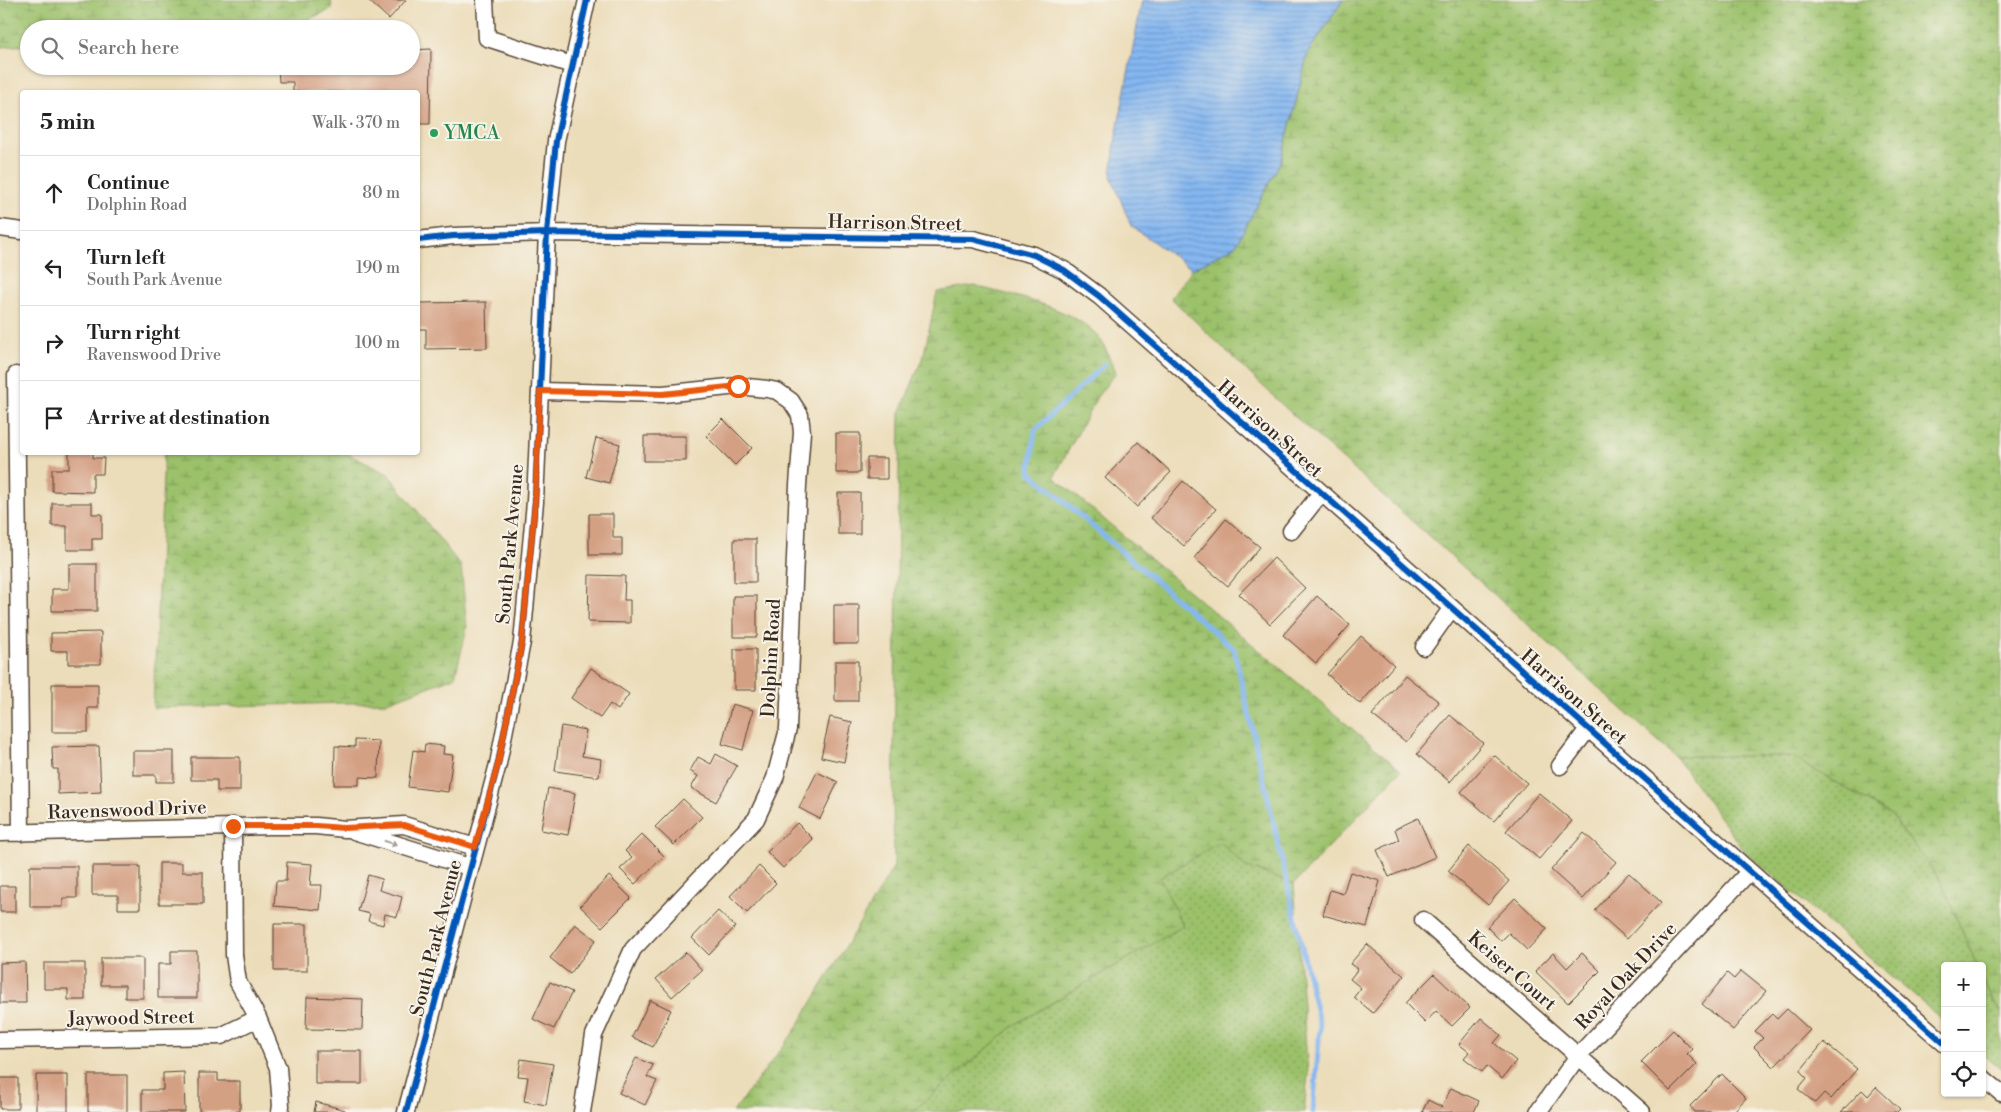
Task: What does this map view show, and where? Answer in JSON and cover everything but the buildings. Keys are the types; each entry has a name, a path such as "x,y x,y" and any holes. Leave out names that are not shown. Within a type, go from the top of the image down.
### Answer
{"street":[{"path":"485,0 487,38 572,65"},
{"name":"South Park Avenue","path":"406,1112 469,867 498,764 522,642 535,502 547,233 556,140 587,0"},
{"path":"0,228 20,231"},
{"name":"Harrison Street","path":"420,240 453,236 547,233 973,239 1034,255 1064,270 1099,296 1941,1040"},
{"path":"16,375 21,833"},
{"name":"Dolphin Road","path":"540,391 637,395 679,393 738,386 768,389 777,391 791,401 800,414 802,432 798,485 788,729 775,778 756,819 633,950 594,1035 582,1112"},
{"path":"1291,531 1320,493"},
{"path":"1424,647 1451,609"},
{"path":"1560,766 1588,729"},
{"name":"Ravenswood Drive","path":"0,833 233,826 344,828 404,825 475,847"},
{"path":"233,826 234,955 238,982 258,1018 278,1068 280,1112"},
{"name":"Ravenswood Drive","path":"344,828 469,867"},
{"name":"Royal Oak Drive","path":"1538,1112 1578,1056 1750,872"},
{"name":"Keiser Court","path":"1423,920 1642,1112"},
{"name":"Jaywood Street","path":"0,1040 221,1036 258,1018"},
{"path":"1986,1080 2001,1093"}],"green space":[{"path":"0,0 331,0 332,9 307,20 20,20 20,46 0,47"},
{"path":"1343,0 2001,0 2001,1012 1986,987 1986,962 1975,962 1941,881 1891,815 1791,756 1675,756 1292,414 1171,298 1192,269 1235,246 1281,161 1308,53"},
{"path":"974,286 1038,303 1084,324 1096,334 1105,347 1116,372 1097,397 1054,477 1401,770 1294,884 1245,866 1220,842 1160,878 1183,926 1016,1024 912,1112 733,1112 794,1032 894,866 893,802 900,413 924,354 937,292"},
{"path":"164,455 350,455 388,474 461,566 467,628 455,677 387,702 153,708"},
{"path":"1675,756 1791,756 1891,815 1941,881 1975,962 1941,962 1941,1019 1745,852"},
{"path":"1220,841 1245,866 1294,884 1308,1075 1304,1112 912,1112 1016,1024 1183,926 1159,878"},
{"path":"1986,987 2001,1012 2001,1069 1986,1057"}],"water":[{"path":"1142,0 1343,0 1308,53 1281,161 1235,246 1192,269 1131,226 1111,176 1115,142"}],"waterway":[{"path":"1105,364 1035,430 1030,472 1234,649 1320,1027 1313,1112"}],"cycle path":[{"path":"406,1112 498,764 522,642 535,502 547,233 556,141 587,0"},
{"path":"420,240 453,236 547,233 973,239 1034,255 1064,270 1099,296 1941,1040"}],"place":[{"name":"YMCA","path":"434,133"}],"route":[{"path":"233,826 344,828 404,825 475,847 498,764 522,642 535,502 540,391 637,395 738,386"}]}
